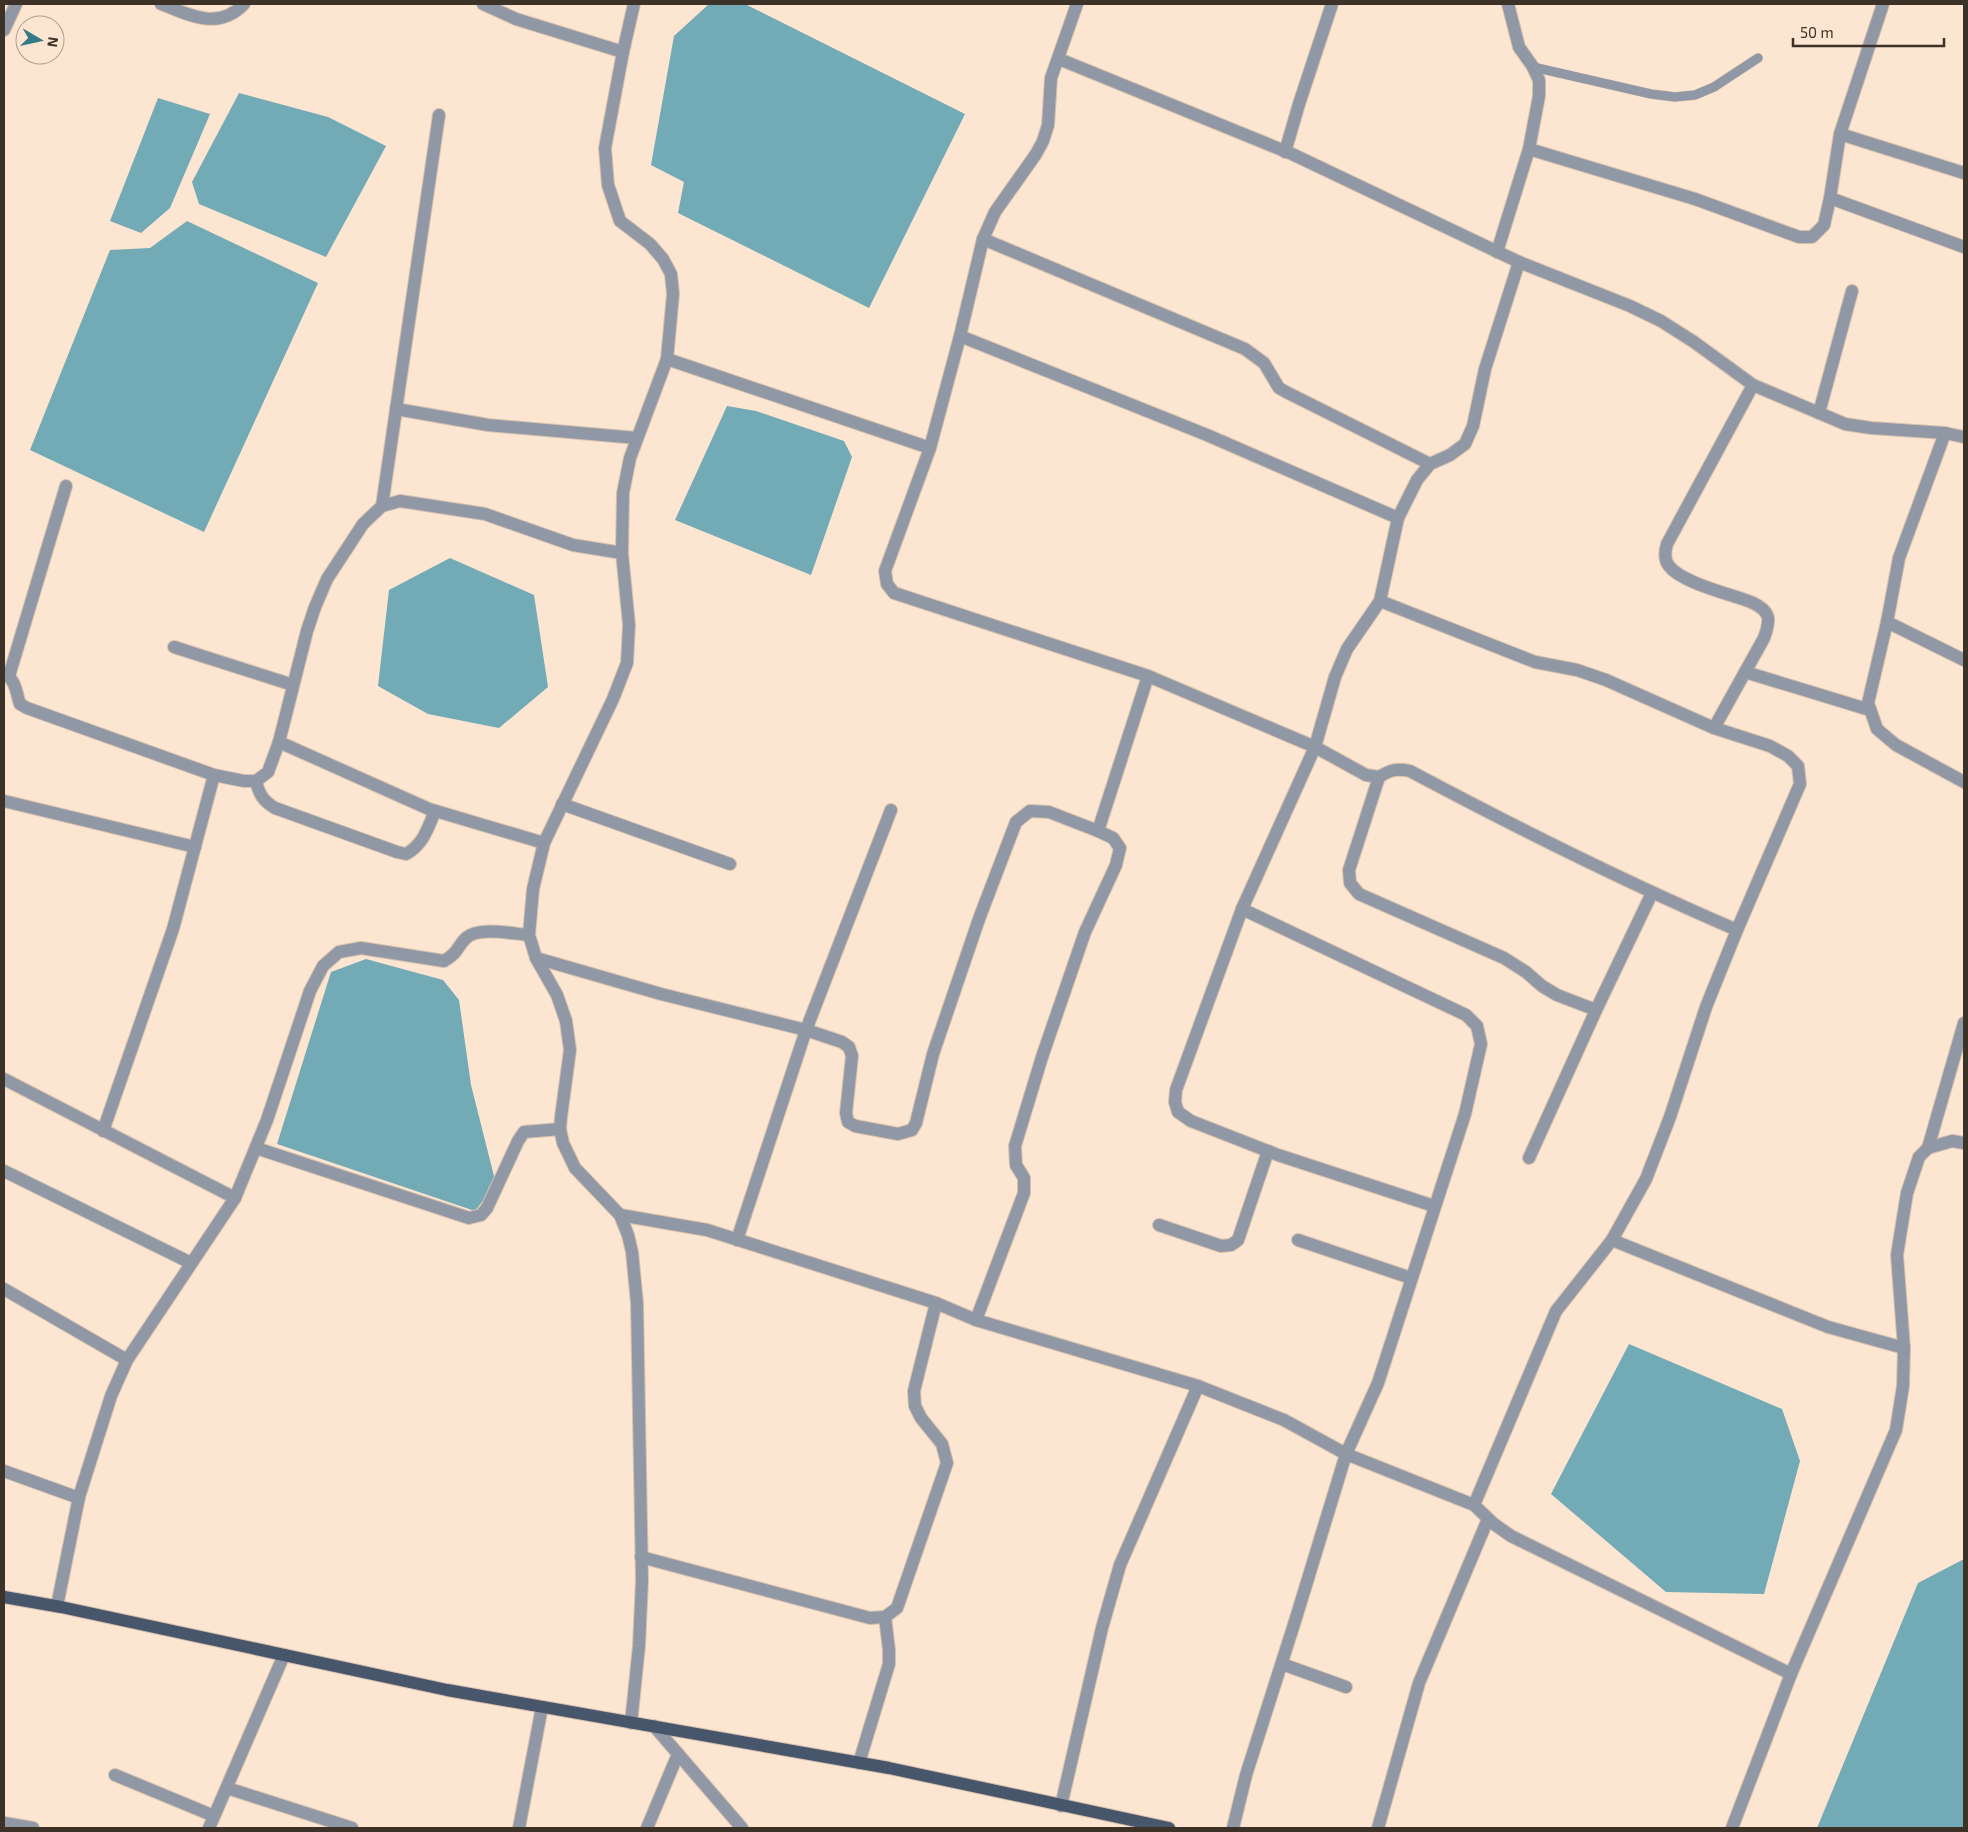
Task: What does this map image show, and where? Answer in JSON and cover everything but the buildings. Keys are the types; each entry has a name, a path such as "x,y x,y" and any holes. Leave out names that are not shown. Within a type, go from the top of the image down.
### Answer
{"main road":[{"path":"4,1597 57,1606 447,1690 859,1763 1170,1828"}],"street":[{"path":"4,30 16,4"},
{"path":"161,4 200,19 219,19 231,15 244,4"},
{"path":"483,4 516,19 623,52"},
{"path":"631,1722 639,1646 641,1557 637,1303 632,1252 620,1215 575,1168 563,1143 560,1129 570,1050 566,1021 557,995 536,958 529,935 533,888 544,843 613,699 626,663 629,625 622,552 623,493 630,458 667,359 673,294 671,274 664,259 650,244 620,220 608,185 605,148 634,4"},
{"path":"1077,4 1051,78 1048,125 1043,141 995,212 982,239 960,336 930,448 885,571 887,584 894,593 1148,676 1315,748 1366,775 1379,777"},
{"path":"1285,152 1332,4"},
{"path":"1497,252 1529,149 1539,96 1539,80 1534,67 1519,47 1508,4"},
{"path":"1529,149 1695,199 1800,236 1812,237 1824,225 1840,134 1883,4"},
{"path":"1059,59 1285,152 1519,262 1630,306 1661,321 1694,342 1753,385 1819,414 1845,424 1871,428 1944,433 1964,437"},
{"path":"382,506 439,116"},
{"path":"1840,134 1964,173"},
{"path":"1830,198 1964,248"},
{"path":"982,239 1245,349 1264,363 1280,388 1288,393 1430,464"},
{"path":"1434,1206 1268,1152 1191,1121 1178,1112 1175,1102 1176,1090 1242,909 1315,748 1335,677 1347,649 1380,601 1398,518 1417,480 1430,464 1450,455 1465,444 1473,426 1485,369 1519,262"},
{"path":"1819,414 1852,291"},
{"path":"960,336 1207,436 1398,518"},
{"path":"667,359 930,448"},
{"path":"1714,728 1764,638 1769,625 1768,614 1761,606 1685,579 1668,566 1664,553 1667,544 1753,385"},
{"path":"396,409 488,425 638,438"},
{"path":"1944,433 1903,542 1868,703 1877,729 1896,745 1964,782"},
{"path":"66,486 6,675 14,684 20,704 214,775 244,781 256,781 268,772 278,742 307,631 327,579 363,524 382,506 400,501 485,514 573,545 622,552"},
{"path":"1380,601 1535,662 1577,670 1606,680 1714,728 1770,746 1788,756 1798,766 1800,784 1706,1007 1652,1165 1633,1205 1612,1240 1556,1311 1474,1505"},
{"path":"1887,622 1964,660"},
{"path":"174,646 293,685"},
{"path":"1745,672 1870,710"},
{"path":"1098,831 1148,676"},
{"path":"278,742 435,811 544,843"},
{"path":"1596,1010 1557,995 1504,958 1359,894 1350,883 1349,870 1379,777 1388,771 1399,768 1410,771 1518,828 1652,893 1737,930"},
{"path":"103,1131 173,929 214,775"},
{"path":"256,781 258,792 264,802 275,808 406,854 415,849 422,840 435,811"},
{"path":"4,801 195,847"},
{"path":"562,804 730,864"},
{"path":"737,1240 806,1030 891,810"},
{"path":"536,958 661,994 806,1030 842,1042 849,1047 852,1056 846,1113 848,1122 855,1126 898,1134 912,1130 916,1123 933,1054 979,919 1016,822 1030,810 1049,812 1113,838 1120,848 1116,865 1085,932 1015,1146 1016,1165 1024,1178 1024,1193 976,1320"},
{"path":"1529,1158 1596,1010 1652,893"},
{"path":"1233,1828 1246,1775 1346,1454 1378,1383 1465,1114 1481,1044 1477,1026 1466,1015 1242,909"},
{"path":"57,1606 79,1498 111,1396 126,1360 236,1198 267,1120 310,991 323,966 339,952 361,948 444,960 454,954 467,938 474,933 484,931 529,935"},
{"path":"1928,1148 1964,1023"},
{"path":"4,1079 236,1198"},
{"path":"256,1148 469,1218 481,1215 487,1208 524,1132 560,1129"},
{"path":"1732,1828 1791,1674 1896,1430 1903,1386 1904,1348 1897,1255 1907,1193 1919,1157 1928,1148 1952,1141 1964,1143"},
{"path":"1159,1226 1221,1246 1231,1246 1238,1240 1268,1152"},
{"path":"4,1171 191,1263"},
{"path":"620,1215 707,1230 936,1303 976,1320 1198,1386 1284,1420 1346,1454 1474,1505 1488,1519 1511,1536 1791,1674"},
{"path":"1298,1240 1411,1278"},
{"path":"1612,1240 1828,1327 1904,1348"},
{"path":"4,1290 126,1360"},
{"path":"641,1557 870,1618 885,1617 897,1608 946,1463 942,1444 920,1418 915,1406 914,1391 936,1303"},
{"path":"1061,1806 1102,1628 1120,1565 1198,1386"},
{"path":"4,1471 79,1498"},
{"path":"1378,1828 1418,1683 1488,1519"},
{"path":"859,1763 889,1664 890,1650 885,1617"},
{"path":"115,1775 211,1822 284,1655"},
{"path":"1282,1664 1346,1687"},
{"path":"519,1828 542,1707"},
{"path":"654,1726 742,1828"},
{"path":"647,1828 678,1754"},
{"path":"226,1788 352,1828"},
{"path":"4,1823 33,1828"}],"lane":[{"path":"1534,67 1651,94 1675,97 1695,95 1714,87 1758,58"}],"water":[{"path":"709,4 745,4 965,114 869,308 678,213 684,182 651,165 674,36"},
{"path":"239,93 328,117 386,146 326,257 199,204 192,182"},
{"path":"158,98 210,114 170,208 141,233 110,221"},
{"path":"187,221 318,283 204,532 30,450 110,250 150,248"},
{"path":"727,406 756,411 844,441 852,457 811,575 675,520"},
{"path":"450,558 534,595 548,687 499,728 428,714 378,686 389,590"},
{"path":"366,959 443,980 459,1000 471,1085 496,1184 475,1211 277,1144 331,972"},
{"path":"1629,1344 1782,1409 1800,1461 1764,1594 1666,1592 1551,1494"},
{"path":"1964,1559 1964,1828 1817,1828 1918,1583"}]}
